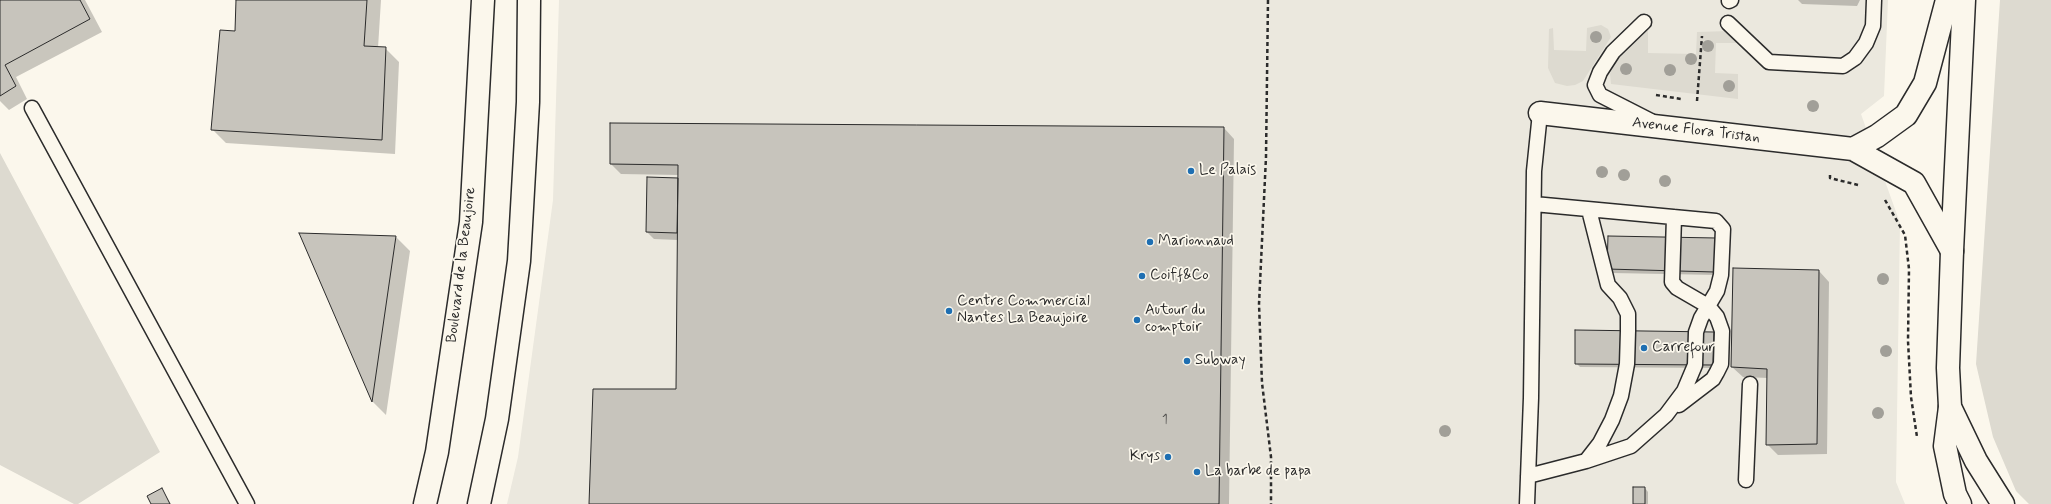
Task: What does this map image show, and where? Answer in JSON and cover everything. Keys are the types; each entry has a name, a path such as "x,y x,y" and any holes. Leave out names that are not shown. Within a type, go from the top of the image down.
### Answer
{"main road":[{"name":"Boulevard de la Beaujoire","path":"424,504 437,452 471,222 482,0"},
{"path":"479,504 497,419 519,261 528,102 529,0"},
{"path":"1844,149 1877,136 1906,115 1925,82 1947,0"},
{"path":"1960,504 1955,494 1944,446 1950,407 1948,368 1952,251 1964,0"},
{"name":"Avenue Flora Tristan","path":"1540,113 1844,149 1914,183 1952,251"},
{"path":"1950,407 1976,461 2003,504"}],"lane":[{"path":"1728,24 1769,62 1843,66 1856,58 1866,43 1874,26 1874,0"},
{"path":"1644,22 1613,52 1600,72 1595,86 1600,95 1662,127"},
{"path":"32,108 247,504"},
{"path":"1527,504 1534,171 1540,113"},
{"path":"1534,204 1716,221 1723,229 1721,274 1717,291 1701,318 1696,332 1695,365 1691,378 1684,391 1666,415"},
{"path":"1586,461 1600,443 1612,420 1621,396 1627,364 1628,331 1628,314 1620,298 1608,285 1589,210"},
{"path":"1528,476 1586,461 1631,446 1666,415 1713,379 1721,364 1722,331 1717,317 1708,306 1677,288 1672,282 1674,217"},
{"path":"1746,480 1750,384"}],"path":[{"path":"1268,0 1266,157 1260,304 1262,383 1271,456 1271,504"},
{"path":"1697,101 1702,36"},
{"path":"1844,149 1830,178 1860,186"},
{"path":"1880,197 1887,202 1905,235 1909,269 1908,341 1910,396 1918,444"}],"shaded area":[{"path":"559,0 1888,0 1884,96 1861,114 1900,223 1896,482 1905,504 507,504 518,457 553,200"},
{"path":"2000,0 2051,0 2051,504 2029,504 2016,491 1993,437 1976,364"},
{"path":"1601,25 1608,29 1611,37 1583,81 1575,85 1567,86 1555,83 1548,68 1549,29 1553,28 1554,50 1586,51 1587,28"},
{"path":"1648,30 1648,53 1696,54 1697,32 1729,31 1740,43 1716,43 1715,73 1738,74 1738,99 1611,84 1610,74 1615,62 1628,45"},
{"path":"0,153 160,452 78,504 74,504 0,465"}],"building":[{"path":"0,0 80,0 90,19 5,65 16,86 0,96"},
{"path":"236,0 367,0 364,46 386,47 382,140 211,130 220,30 235,31"},
{"name":"Centre Commercial Nantes La Beaujoire","path":"610,123 1224,127 1219,504 589,504 593,389 676,389 678,165 610,164"},
{"path":"647,177 678,178 677,233 646,232"},
{"path":"299,233 396,236 372,402"},
{"path":"1608,236 1716,238 1715,272 1607,269"},
{"path":"1733,268 1819,270 1817,444 1766,445 1767,369 1731,367"},
{"name":"Carrefour","path":"1575,330 1714,332 1713,365 1575,364"},
{"path":"1633,487 1645,487 1645,504 1633,504"},
{"path":"162,488 170,504 151,504 147,496"}],"place":[{"name":"Le Palais","path":"1191,171"},
{"name":"Marionnaud","path":"1150,242"},
{"name":"Coiff&Co","path":"1142,276"},
{"name":"Centre Commercial Nantes La Beaujoire","path":"949,311"},
{"name":"Autour du comptoir","path":"1137,320"},
{"name":"Carrefour","path":"1644,348"},
{"name":"Subway","path":"1187,361"},
{"name":"Krys","path":"1168,457"},
{"name":"La barbe de papa","path":"1197,472"}]}
